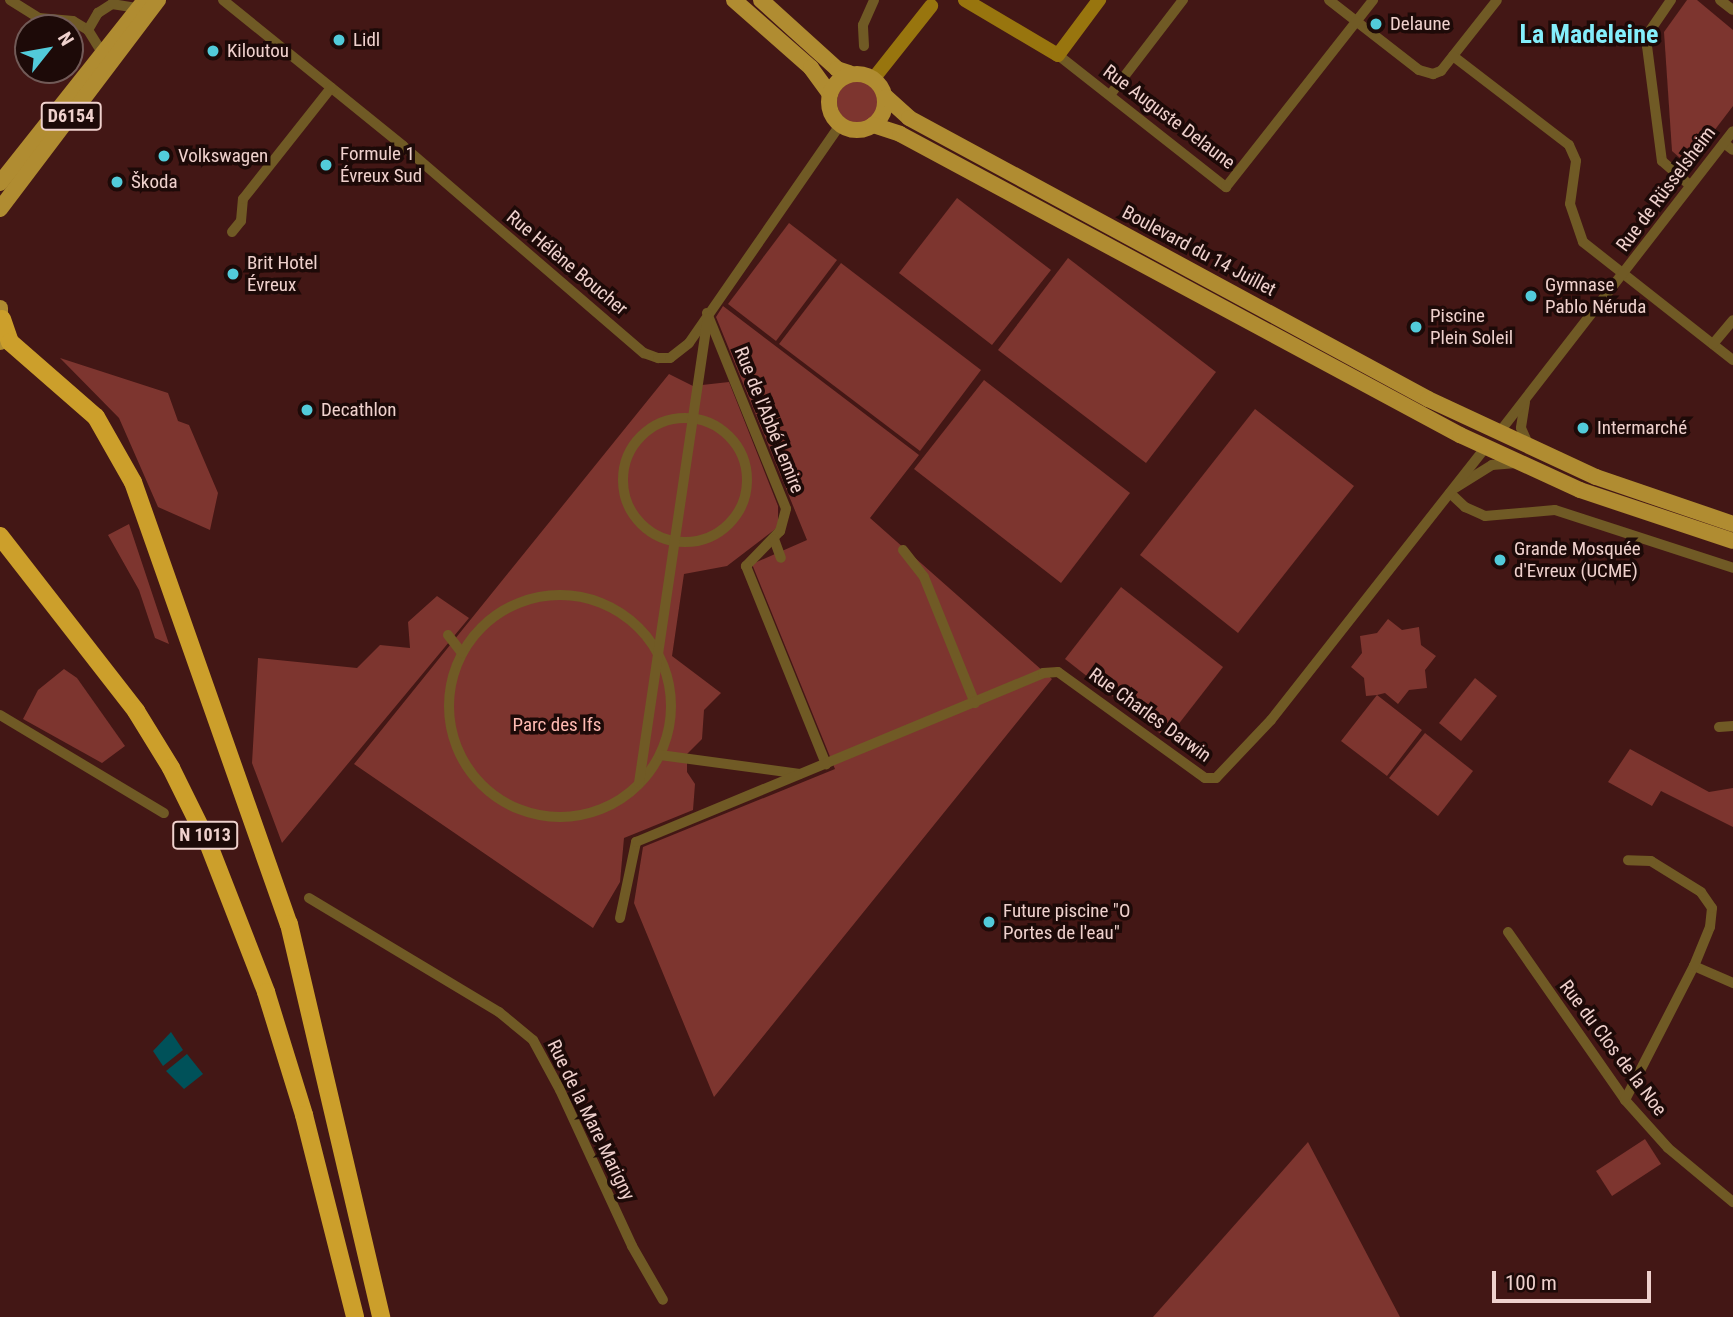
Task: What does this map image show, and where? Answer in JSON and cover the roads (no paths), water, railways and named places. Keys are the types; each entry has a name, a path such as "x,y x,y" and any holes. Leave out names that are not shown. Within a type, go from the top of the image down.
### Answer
{"highway":[{"name":"N 1013","path":"1,313 10,342 96,417 133,482 289,924 382,1317"},
{"name":"N 1013","path":"0,536 136,711 204,833 266,992 304,1115 355,1317"}],"main road":[{"name":"D6154","path":"0,209 158,0"},
{"path":"734,0 811,68 830,94 830,115 840,125"},
{"path":"761,0 837,69 874,78"},
{"name":"D6154","path":"0,183 141,4"},
{"path":"830,94 849,73"},
{"name":"Boulevard du 14 Juillet","path":"874,78 886,97 909,118 1497,434 1615,484 1733,524"},
{"path":"873,125 886,97"},
{"name":"Boulevard du 14 Juillet","path":"840,125 855,131 873,125 900,134 1520,464 1580,490 1733,541"},
{"path":"0,342 1,313"},
{"path":"1486,447 1497,434"}],"street":[{"path":"10,0 40,18 73,22 88,30 103,54"},
{"name":"Rue Hélène Boucher","path":"223,0 331,88 644,354 670,358 688,343 840,125"},
{"path":"864,46 863,25 874,0"},
{"path":"874,78 927,3 946,0"},
{"path":"965,0 1058,55 1099,0"},
{"path":"1110,95 1183,0"},
{"path":"1329,0 1425,73 1441,71 1497,0"},
{"path":"1354,20 1373,0"},
{"path":"1671,0 1647,35 1647,46 1662,161 1690,185"},
{"path":"1720,0 1733,10"},
{"path":"88,30 98,12 112,4 141,4"},
{"name":"Rue Auguste Delaune","path":"1058,55 1226,187 1354,20"},
{"path":"1453,56 1569,145 1576,161 1570,204 1576,230 1583,242 1733,360"},
{"path":"232,232 241,221 243,199 331,88"},
{"name":"Rue de Rüsselsheim","path":"1497,434 1733,131"},
{"path":"1724,143 1733,150"},
{"path":"639,784 656,651 662,638 708,315"},
{"name":"Rue de l'Abbé Lemire","path":"708,315 783,498 785,521 774,539 746,566 826,764"},
{"path":"1713,345 1733,320"},
{"path":"1483,426 1525,401"},
{"name":"Rue de Rüsselsheim","path":"1525,401 1521,428 1530,449"},
{"path":"1497,434 1509,431 1523,413"},
{"path":"694,418 720,428 739,449 747,490 737,516 716,535 676,542 646,529 635,517 623,487 623,471 632,448 648,430 662,422 694,418"},
{"path":"1453,491 1486,447"},
{"path":"1453,491 1499,462 1520,464"},
{"path":"1453,491 1465,507 1485,516 1555,510 1733,569"},
{"name":"Rue Charles Darwin","path":"620,918 636,842 1043,673 1058,672 1205,778 1216,778 1280,710 1453,491"},
{"path":"774,539 781,558"},
{"path":"903,550 924,577 975,703"},
{"path":"558,595 578,596 615,610 631,621 656,651 671,702 660,755 639,784 600,810 569,817 537,815 494,795 463,760 452,730 450,690 463,653 503,611 558,595"},
{"path":"448,635 463,653"},
{"path":"0,715 164,813"},
{"path":"1720,727 1733,726"},
{"path":"660,755 801,775"},
{"path":"1625,1100 1694,966 1710,927 1712,908 1701,892 1651,861 1628,860"},
{"name":"Rue de la Mare Marigny","path":"309,898 499,1012 533,1040 547,1061 632,1246 663,1300"},
{"name":"Rue du Clos de la Noe","path":"1508,932 1625,1100 1668,1148 1733,1202"},
{"path":"1694,966 1733,984"}],"water":[{"path":"171,1032 183,1050 163,1066 153,1051"},
{"path":"187,1054 203,1074 184,1089 166,1071"}],"place":[{"name":"Delaune","path":"1376,24"},
{"name":"Lidl","path":"339,40"},
{"name":"Kiloutou","path":"213,51"},
{"name":"Volkswagen","path":"164,156"},
{"name":"Formule 1 Évreux Sud","path":"326,165"},
{"name":"Škoda","path":"117,182"},
{"name":"Brit Hotel Évreux","path":"233,274"},
{"name":"Gymnase Pablo Néruda","path":"1531,296"},
{"name":"Piscine Plein Soleil","path":"1416,327"},
{"name":"Decathlon","path":"307,410"},
{"name":"Intermarché","path":"1583,428"},
{"name":"Grande Mosquée d'Evreux (UCME)","path":"1500,560"},
{"name":"Future piscine \"O Portes de l'eau\"","path":"989,922"}],"district":[{"name":"La Madeleine","path":"1589,35"}],"park label":[{"name":"Parc des Ifs","path":"557,725"}]}
